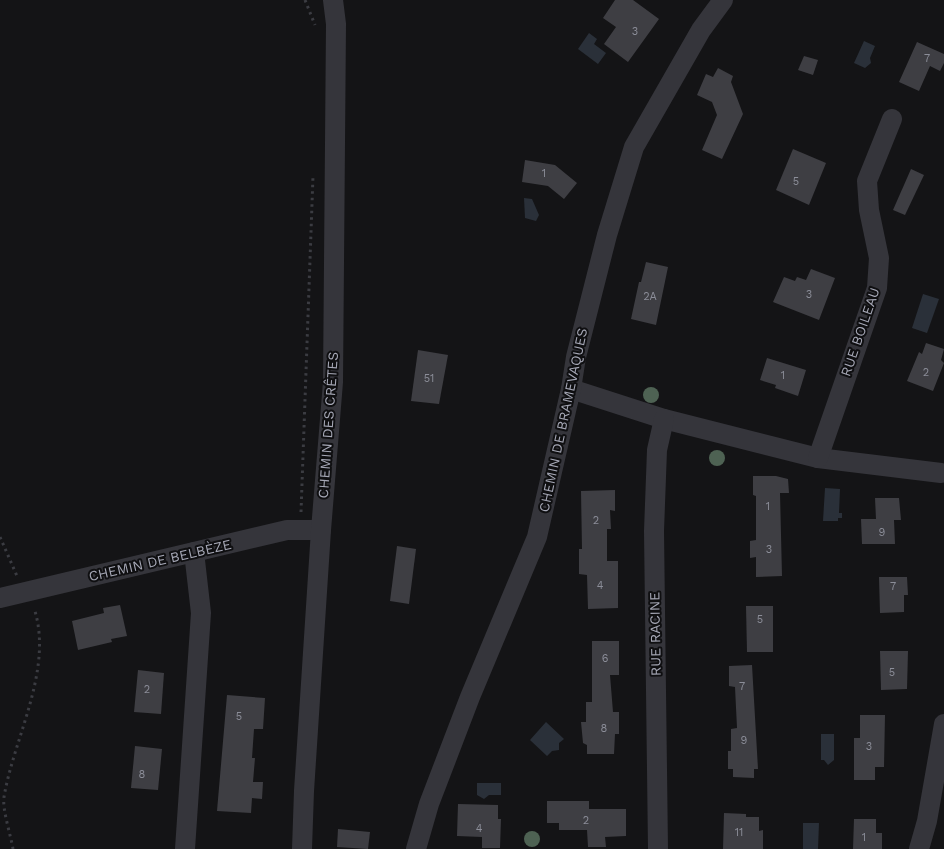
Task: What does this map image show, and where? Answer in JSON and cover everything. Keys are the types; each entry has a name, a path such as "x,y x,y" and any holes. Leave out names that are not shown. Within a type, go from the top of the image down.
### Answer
{"street":[{"name":"CHEMIN DES CRÊTES","path":"302,849 321,530 333,382 336,24 333,0"},
{"name":"CHEMIN DE BRAMEVAQUES","path":"416,849 429,804 470,697 537,537 571,389 578,347 634,147 701,30 723,0"},
{"name":"RUE BOILEAU","path":"818,458 877,288 879,258 869,210 867,181 892,119"},
{"path":"571,389 664,420 818,458 941,474"},
{"name":"RUE RACINE","path":"658,849 654,531 657,450 664,420"},
{"name":"CHEMIN DE BELBÈZE","path":"0,598 287,530 321,530"},
{"path":"185,849 201,613 194,552"},
{"path":"919,849 927,821 944,724"}],"path":[{"path":"305,0 315,24 316,34"},
{"path":"300,530 313,172"},
{"path":"0,538 33,606 39,624 40,646 31,697 3,798 13,849"}],"shaded area":[{"path":"589,33 597,39 594,44 606,53 598,64 578,49"},
{"path":"864,41 875,46 870,58 871,63 865,68 854,63"},
{"path":"524,198 532,199 539,215 536,221 525,218"},
{"path":"923,294 939,299 927,333 912,328"},
{"path":"825,488 840,489 839,513 842,513 842,518 838,518 838,521 823,521"},
{"path":"546,722 564,739 559,743 559,750 552,751 547,756 530,740"},
{"path":"821,734 834,734 834,760 828,765 824,760 821,760"},
{"path":"477,783 501,783 501,795 489,795 484,799 477,795"},
{"path":"803,823 819,823 818,849 803,849"}],"building":[{"path":"615,0 633,0 659,19 628,62 604,44 616,27 603,18"},
{"path":"917,42 944,54 944,63 940,71 930,66 919,91 899,82"},
{"path":"804,56 818,60 813,75 798,70"},
{"path":"718,68 733,76 731,82 743,114 722,159 702,150 717,115 712,102 697,95 706,74 713,77"},
{"path":"793,149 826,163 809,205 776,190"},
{"path":"525,160 555,165 577,183 564,199 548,186 522,182"},
{"path":"911,169 924,175 905,215 893,210"},
{"path":"646,262 668,267 656,325 631,319 639,282 641,282"},
{"path":"811,269 835,278 819,320 773,302 784,277 795,281 797,277 806,280"},
{"path":"926,343 944,349 941,360 944,363 933,391 907,381 919,352 922,354"},
{"path":"418,350 448,355 439,404 411,401"},
{"path":"767,358 806,370 798,396 775,388 776,385 760,380"},
{"path":"753,476 776,476 788,479 789,493 780,493 782,576 756,577 756,557 750,558 750,541 756,540 756,496 753,495"},
{"path":"615,490 615,511 610,510 611,529 607,529 607,561 618,561 618,608 588,609 587,575 579,574 579,549 582,549 581,491"},
{"path":"875,498 899,498 901,520 894,520 895,544 862,544 861,519 876,519"},
{"path":"397,546 416,549 409,604 390,601"},
{"path":"879,577 907,577 908,595 904,595 904,612 880,613"},
{"path":"120,605 127,636 111,639 112,642 78,650 72,621 104,613 103,608"},
{"path":"746,606 773,606 773,652 747,652"},
{"path":"592,641 619,641 619,675 610,675 613,712 619,712 619,734 615,734 614,754 587,754 587,745 583,743 581,722 586,722 586,702 592,702"},
{"path":"880,651 908,651 907,689 881,690"},
{"path":"752,665 758,769 754,769 754,778 733,777 733,769 728,769 728,751 731,751 731,729 737,728 735,687 729,686 729,666"},
{"path":"138,670 164,673 161,714 134,712"},
{"path":"227,695 265,698 263,729 254,729 252,758 255,758 253,782 263,782 262,799 252,798 251,813 217,811"},
{"path":"860,715 885,715 884,767 875,767 875,780 854,780 854,738 860,738"},
{"path":"135,746 162,749 158,790 131,788"},
{"path":"547,801 589,801 589,809 626,809 626,836 605,837 606,847 588,847 587,830 559,830 559,823 547,823"},
{"path":"458,804 498,805 498,819 501,819 500,848 482,848 482,837 457,836"},
{"path":"724,813 746,814 746,817 759,817 759,831 763,830 763,849 723,849"},
{"path":"854,819 876,819 876,833 882,833 882,849 853,849"},
{"path":"338,829 370,832 368,849 337,847"}]}
